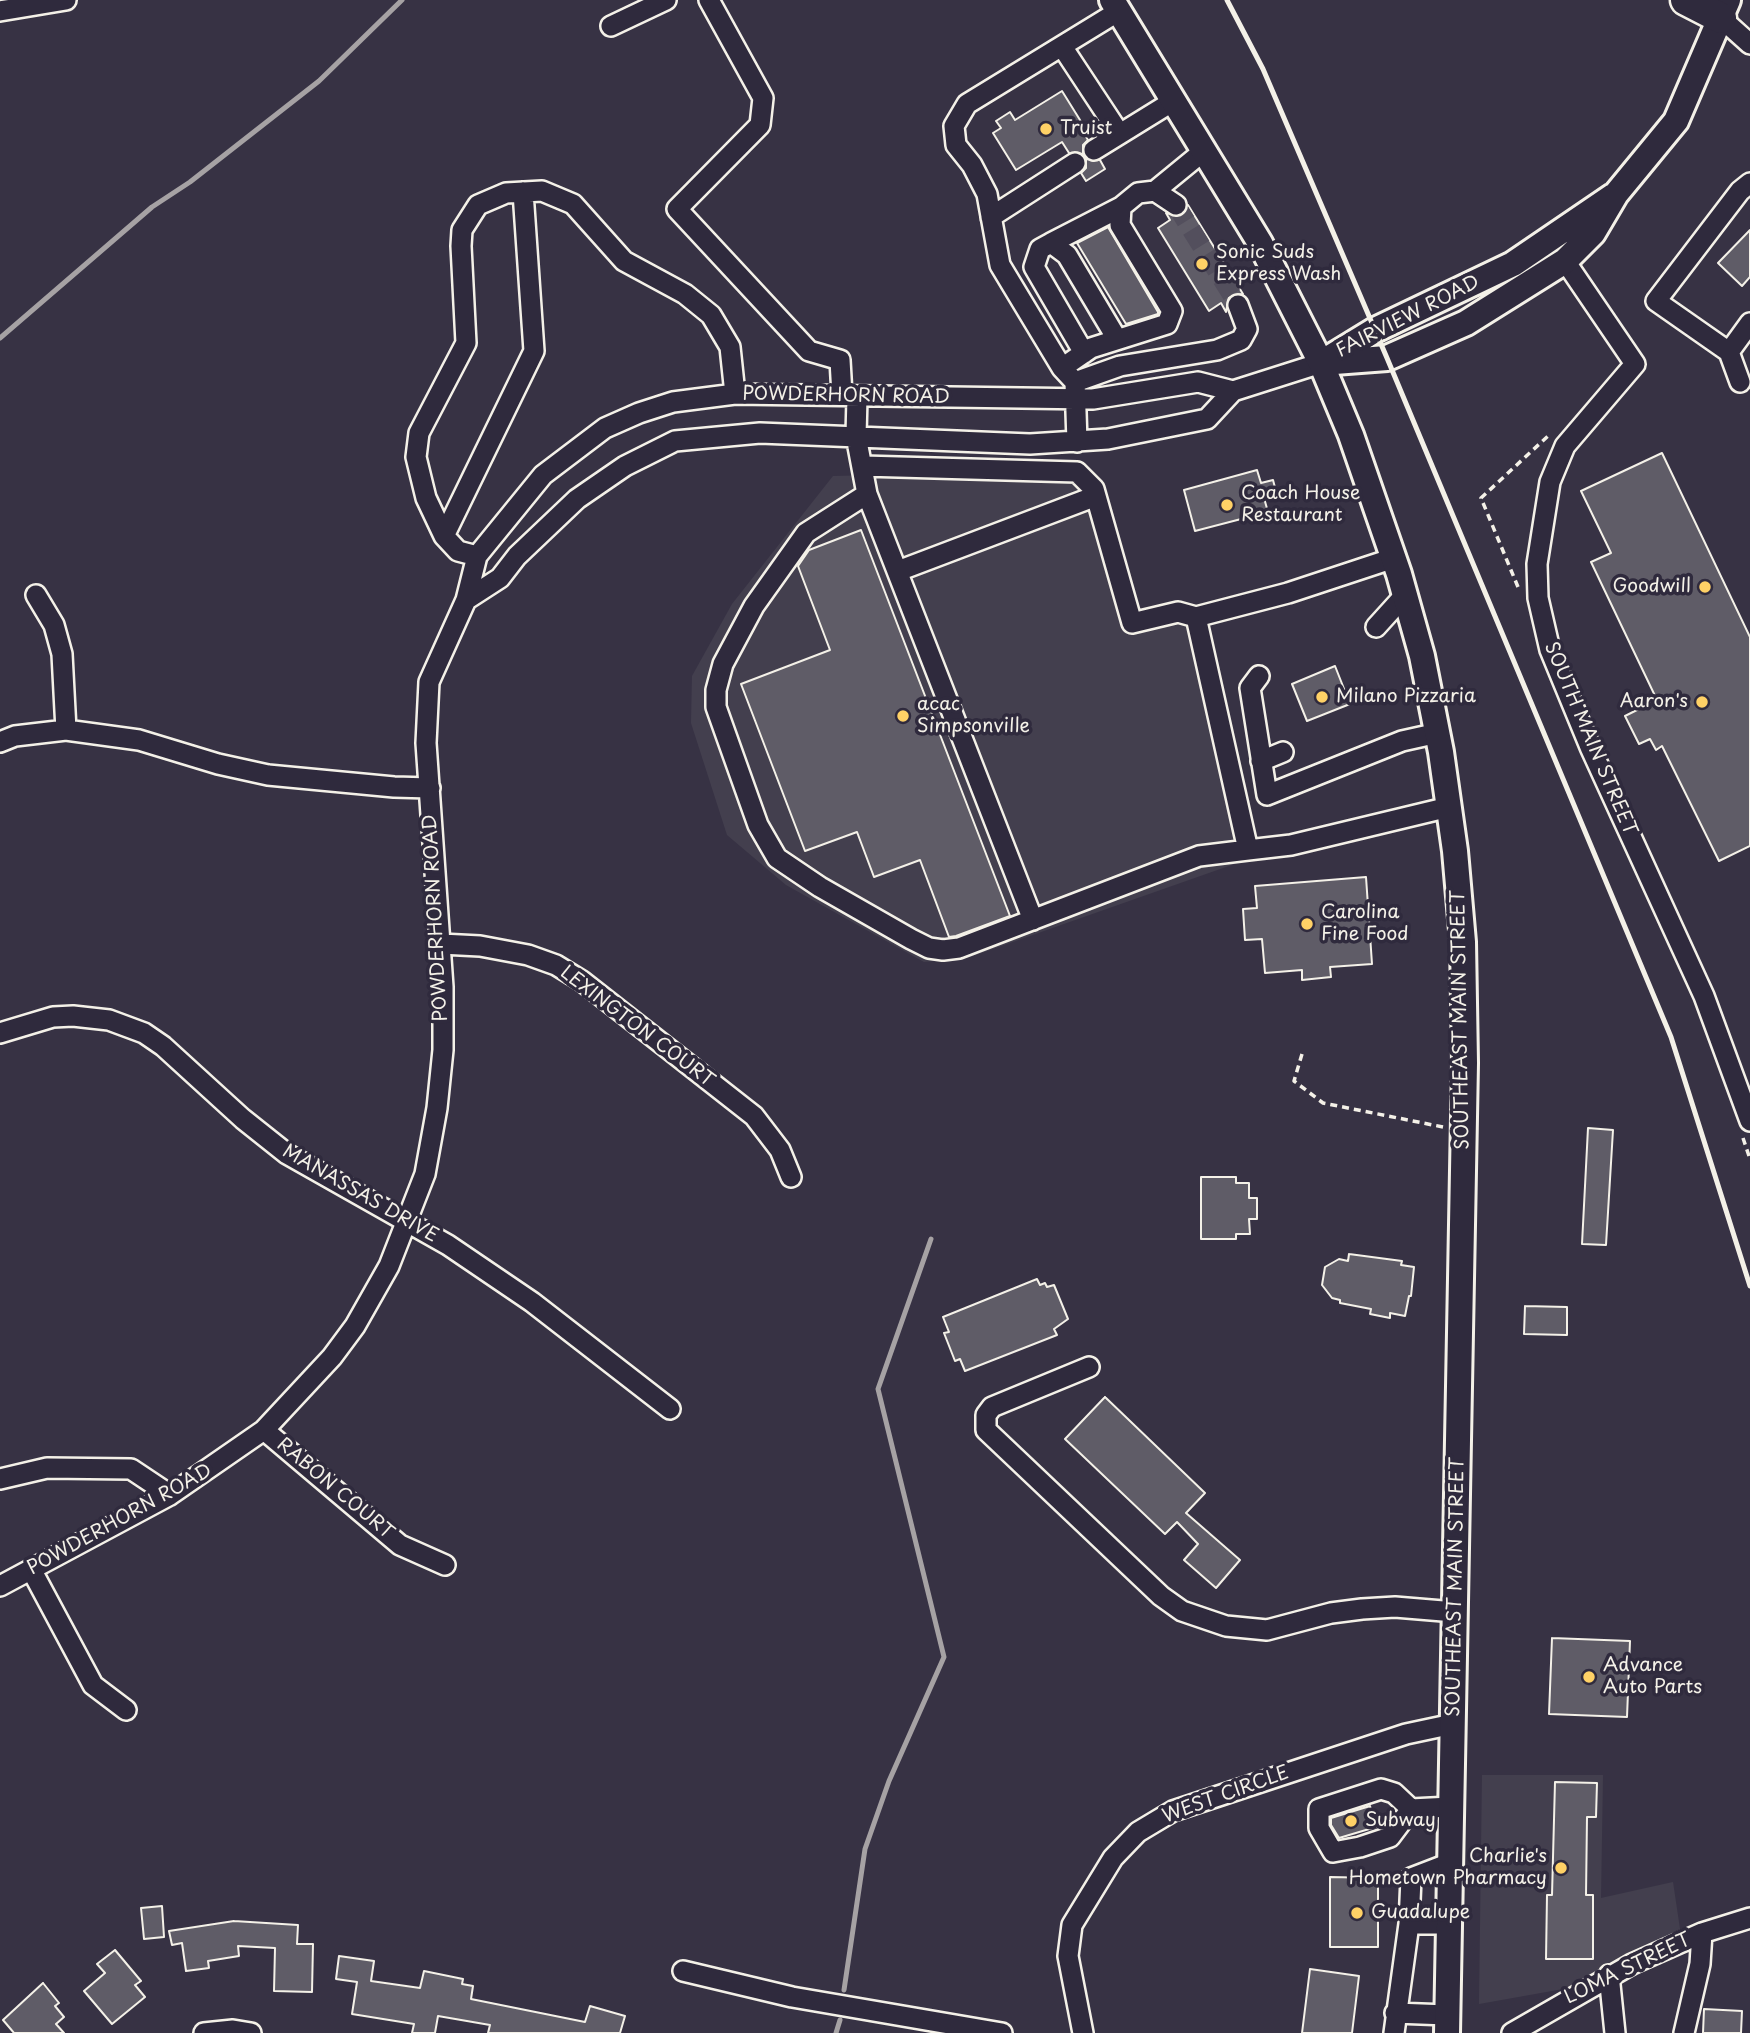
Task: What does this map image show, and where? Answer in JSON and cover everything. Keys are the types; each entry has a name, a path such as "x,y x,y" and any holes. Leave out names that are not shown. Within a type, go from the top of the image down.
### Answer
{"highway":[{"path":"1686,0 1724,9"}],"main road":[{"name":"SOUTHEAST MAIN STREET","path":"1116,5 1260,243 1321,363 1351,435 1394,558 1437,733 1449,807 1463,942 1464,1131 1447,2024"},
{"name":"FAIRVIEW ROAD","path":"1321,363 1387,358 1466,323 1565,261 1593,233 1616,194 1676,121 1724,9"},
{"name":"FAIRVIEW ROAD","path":"1321,363 1375,330 1513,264 1569,223 1616,194"}],"street":[{"path":"0,11 66,0"},
{"path":"611,26 666,0"},
{"path":"709,0 763,98 760,125 677,209 809,351 840,360 850,396 867,494 1033,920"},
{"path":"1077,442 1071,383 1000,265 987,194 972,165 956,145 954,125 967,104 1063,47 1116,5"},
{"path":"1724,9 1750,44"},
{"path":"1063,47 1119,133"},
{"path":"1094,150 1174,100"},
{"path":"1084,353 1034,267 1040,249 1121,207 1138,193 1155,191 1205,150"},
{"path":"991,217 1075,163"},
{"path":"1740,382 1729,352 1656,301 1740,191 1750,183"},
{"path":"477,556 458,551 444,536 426,498 416,457 419,433 466,343 462,230 478,205 506,193 541,191 573,204 624,261 685,294 710,315 730,347 734,394"},
{"path":"1155,191 1176,205"},
{"path":"444,536 534,351 523,192"},
{"path":"1071,383 1084,353 1117,339 1167,324 1172,311 1121,225 1121,207"},
{"path":"1051,243 1067,255 1117,339"},
{"name":"SOUTH MAIN STREET","path":"1565,261 1635,364 1565,446 1550,482 1537,564 1538,598 1550,650 1590,747 1704,996 1750,1121"},
{"path":"1071,383 1120,366 1217,350 1241,340 1247,330 1238,305"},
{"path":"1729,352 1750,323"},
{"name":"POWDERHORN ROAD","path":"466,600 500,578 577,499 625,466 675,441 760,433 1030,444 1108,439 1207,419 1233,391 1321,363"},
{"name":"POWDERHORN ROAD","path":"0,1586 170,1495 264,1430 332,1357 355,1326 389,1266 425,1174 437,1108 443,1050 441,944 426,743 429,682 466,600 477,556 543,475 605,428 639,413 673,402 734,394 850,396 1071,383 1158,391 1198,382 1233,391"},
{"path":"863,466 1077,472 1087,479 1096,496 1132,624 1178,612 1196,617 1288,593 1394,558"},
{"path":"867,494 806,533 754,606 723,664 716,707 758,825 778,858 820,887 929,948 959,948 1199,856 1291,845 1449,807"},
{"path":"898,571 1096,496"},
{"path":"36,595 54,625 62,654 66,730"},
{"path":"1376,626 1405,595"},
{"path":"1196,617 1248,850"},
{"path":"1259,676 1250,688 1266,795 1402,741 1437,733"},
{"path":"0,742 15,736 66,730 139,740 218,764 268,775 430,788"},
{"path":"1261,761 1283,752"},
{"name":"LEXINGTON COURT","path":"441,944 480,946 528,955 556,965 582,981 754,1116 780,1150 791,1177"},
{"name":"MANASSAS DRIVE","path":"0,1033 53,1017 73,1016 109,1020 144,1033 163,1046 243,1119 287,1154 448,1245 532,1303 670,1409"},
{"path":"1089,1367 992,1407 984,1423 986,1430 1161,1596 1182,1611 1226,1626 1267,1630 1331,1613 1362,1609 1395,1607 1455,1612"},
{"name":"RABON COURT","path":"264,1430 400,1545 445,1564"},
{"path":"0,1479 47,1468 131,1469 170,1495"},
{"path":"32,1570 93,1685 126,1710"},
{"name":"WEST CIRCLE","path":"1083,2033 1068,1956 1072,1925 1113,1858 1139,1832 1172,1811 1406,1734 1453,1724"},
{"path":"1411,1809 1390,1837 1360,1847 1333,1852 1320,1828 1319,1809 1344,1799 1381,1790 1394,1793 1411,1809 1451,1807"},
{"path":"1447,2024 1394,2023 1409,1924 1411,1878 1450,1863"},
{"name":"LOMA STREET","path":"1520,2030 1609,1975 1702,1933 1750,1918"},
{"path":"1409,1924 1449,1924"},
{"path":"1684,2033 1700,1964 1702,1933"},
{"path":"683,1971 792,1997 1002,2033"},
{"path":"1609,1975 1615,2033"},
{"path":"204,2033 233,2030 250,2033"}],"path":[{"path":"1302,1054 1294,1081 1323,1103 1464,1131"}],"shaded area":[{"path":"1071,471 1139,608 1198,628 1260,855 970,957 924,962 786,885 727,835 691,723 692,676 732,604 833,476"},
{"path":"1482,1775 1603,1775 1601,1898 1673,1882 1680,1929 1563,1989 1479,2004"}],"building":[{"path":"1062,91 1085,128 1082,130 1088,140 1083,145 1083,154 1069,153 1062,142 1016,170 993,133 1001,128 996,121 1010,112 1015,120"},
{"path":"1086,159 1100,160 1105,169 1086,181 1081,173 1086,168"},
{"name":"Sonic Suds Express Wash","path":"1188,205 1243,294 1229,297 1226,312 1221,303 1209,311 1158,228 1170,220 1166,213 1181,216"},
{"path":"1108,227 1158,314 1126,324 1077,243"},
{"path":"1750,230 1750,277 1742,286 1718,263"},
{"path":"1662,453 1750,637 1750,846 1719,861 1662,746 1656,750 1650,739 1639,744 1625,716 1657,700 1591,562 1611,553 1581,491"},
{"name":"Coach House Restaurant","path":"1257,470 1261,483 1273,480 1277,495 1264,498 1268,512 1195,531 1184,490"},
{"path":"861,530 1010,916 956,936 949,937 920,860 874,877 857,832 805,851 741,684 830,650 798,566 809,550"},
{"name":"Milano Pizzaria","path":"1335,666 1350,704 1307,721 1292,684"},
{"name":"Carolina Fine Food","path":"1366,877 1372,964 1330,967 1331,977 1302,980 1302,970 1265,973 1262,939 1245,940 1243,909 1257,908 1255,886"},
{"path":"1588,1128 1613,1130 1606,1245 1582,1244"},
{"path":"1201,1177 1236,1177 1236,1183 1249,1183 1249,1198 1257,1198 1257,1219 1249,1219 1250,1234 1236,1234 1236,1239 1201,1239"},
{"path":"1349,1254 1402,1261 1401,1265 1414,1267 1411,1296 1405,1316 1390,1313 1390,1318 1370,1314 1371,1309 1340,1303 1340,1300 1332,1298 1322,1285 1325,1267 1339,1259 1348,1261"},
{"path":"1037,1279 1040,1285 1054,1285 1068,1319 1054,1329 1057,1335 965,1371 960,1359 955,1361 944,1333 949,1332 943,1317"},
{"path":"1525,1306 1567,1307 1567,1335 1524,1334"},
{"path":"1105,1397 1205,1493 1186,1513 1240,1560 1216,1588 1184,1560 1198,1544 1177,1522 1165,1534 1065,1439"},
{"name":"Advance Auto Parts","path":"1552,1638 1630,1641 1627,1717 1549,1714"},
{"path":"1555,1782 1597,1783 1596,1817 1587,1817 1586,1895 1593,1895 1593,1959 1546,1959 1547,1895 1552,1895"},
{"name":"Subway","path":"1370,1806 1376,1827 1339,1838 1331,1825 1331,1818"},
{"path":"1330,1877 1378,1878 1378,1947 1330,1947"},
{"path":"162,1906 164,1937 144,1939 141,1908"},
{"path":"234,1921 298,1925 297,1944 313,1944 312,1992 274,1991 275,1948 238,1946 239,1956 208,1961 209,1968 186,1971 182,1943 172,1945 169,1931"},
{"path":"115,1950 141,1981 135,1985 145,1997 112,2024 84,1991 105,1973 97,1964"},
{"path":"339,1956 374,1961 371,1981 420,1988 424,1971 463,1979 462,1984 473,1986 471,1999 585,2022 590,2006 625,2016 620,2033 488,2033 490,2025 438,2016 435,2033 412,2033 414,2024 352,2014 357,1982 336,1979"},
{"path":"1310,1969 1359,1976 1352,2033 1302,2033"},
{"path":"43,1983 59,2003 55,2006 64,2017 56,2024 64,2033 14,2033 3,2020"},
{"path":"1704,2009 1742,2011 1741,2033 1703,2033"}],"waterway":[{"path":"0,338 152,207 190,182 319,81 402,0"},
{"path":"844,1990 865,1849 889,1781 944,1657 878,1389 931,1239"},
{"path":"836,2033 840,2020"}],"tunnel":[{"path":"1176,205 1238,305"}],"railway":[{"path":"1227,0 1263,69 1387,358 1671,1037 1750,1286"}],"place":[{"name":"Truist","path":"1046,129"},
{"name":"Sonic Suds Express Wash","path":"1202,264"},
{"name":"Coach House Restaurant","path":"1227,505"},
{"name":"Goodwill","path":"1705,587"},
{"name":"Milano Pizzaria","path":"1322,697"},
{"name":"Aaron's","path":"1702,702"},
{"name":"acac Simpsonville","path":"903,716"},
{"name":"Carolina Fine Food","path":"1307,924"},
{"name":"Advance Auto Parts","path":"1589,1677"},
{"name":"Subway","path":"1351,1821"},
{"name":"Charlie's Hometown Pharmacy","path":"1561,1868"},
{"name":"Guadalupe","path":"1357,1913"}]}
